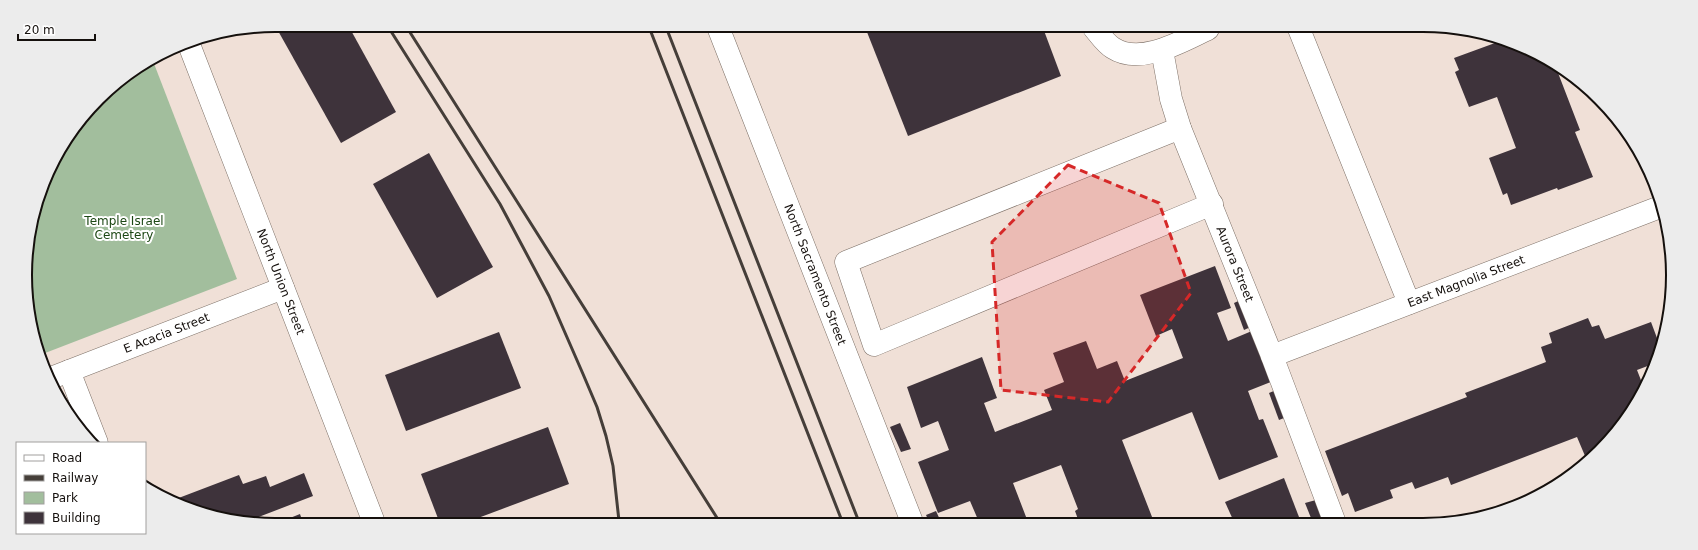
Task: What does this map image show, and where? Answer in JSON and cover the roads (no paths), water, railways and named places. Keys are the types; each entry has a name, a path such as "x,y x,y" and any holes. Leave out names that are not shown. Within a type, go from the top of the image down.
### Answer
{"street":[{"name":"North Sacramento Street","path":"720,32 910,518"},
{"path":"1097,32 1108,45 1115,50 1135,55 1162,50 1201,32"},
{"path":"1300,32 1409,303"},
{"name":"North Union Street","path":"190,47 372,518"},
{"name":"Aurora Street","path":"1162,50 1171,99 1180,128 1212,204 1272,356 1333,518"},
{"path":"1180,128 846,262 874,345 1212,204"},
{"name":"East Magnolia Street","path":"1272,356 1657,208"},
{"name":"E Acacia Street","path":"60,374 283,288"},
{"path":"60,374 94,437"}],"railway":[{"path":"391,32 500,204 549,296 597,407 613,466 619,518"},
{"path":"410,32 717,518"},
{"path":"651,32 841,518"},
{"path":"668,32 857,518"}],"park label":[{"name":"Temple Israel Cemetery","path":"124,228"}]}
